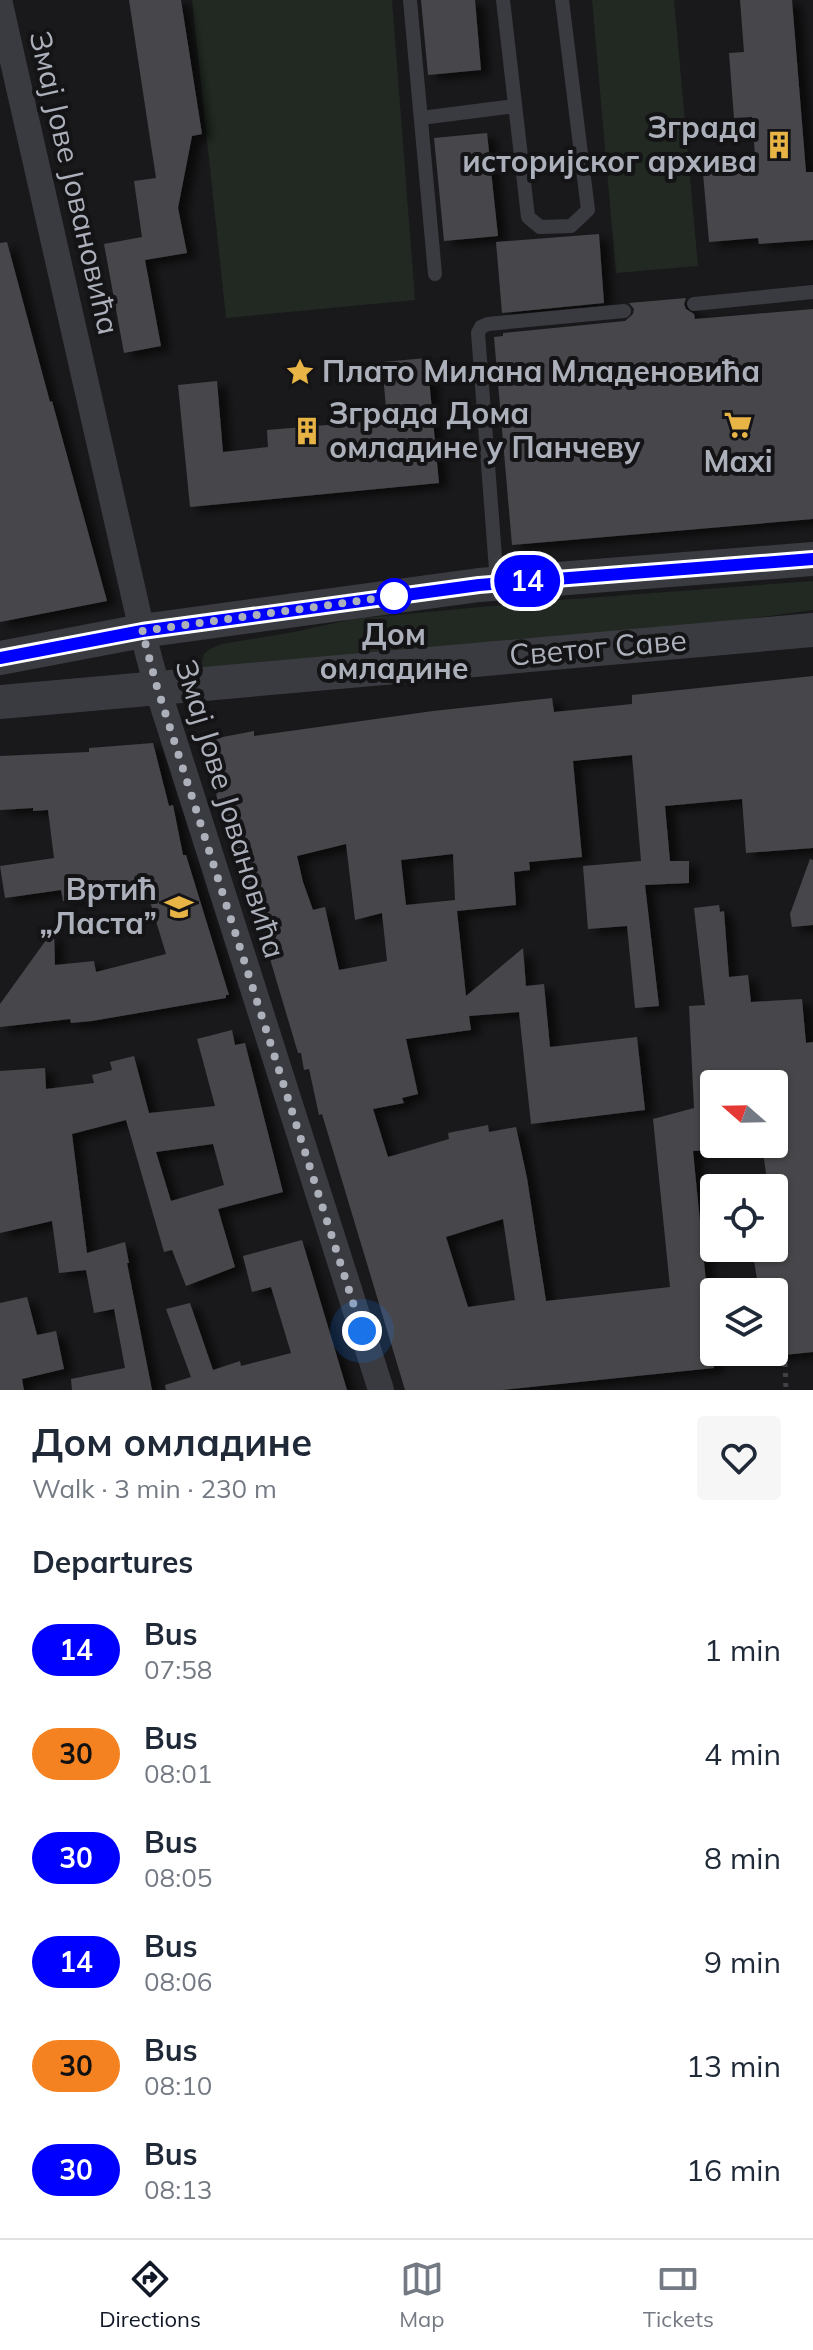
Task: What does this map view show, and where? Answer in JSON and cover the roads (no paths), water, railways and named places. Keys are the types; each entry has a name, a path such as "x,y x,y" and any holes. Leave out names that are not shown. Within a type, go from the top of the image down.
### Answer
{"street":[{"name":"Змај Јове Јовановића","path":"0,4 157,687 381,1390"},
{"path":"0,658 142,631 497,583 813,559"},
{"name":"Светог Саве","path":"0,702 813,630"}],"lane":[{"path":"410,0 435,274"},
{"path":"503,0 528,217 540,227 571,226 588,210 562,0"},
{"path":"421,118 515,106"},
{"path":"694,304 813,292"},
{"path":"497,583 478,333 481,327 488,324 624,311"}],"place":[{"name":"Зграда историјског архива","path":"779,145"},
{"name":"Плато Милана Младеновића","path":"300,372"},
{"name":"Maxi","path":"738,425"},
{"name":"Зграда Дома омладине у Панчеву","path":"307,431"},
{"name":"Дом омладине","path":"394,596"},
{"name":"Вртић „Ласта”","path":"179,907"}]}
